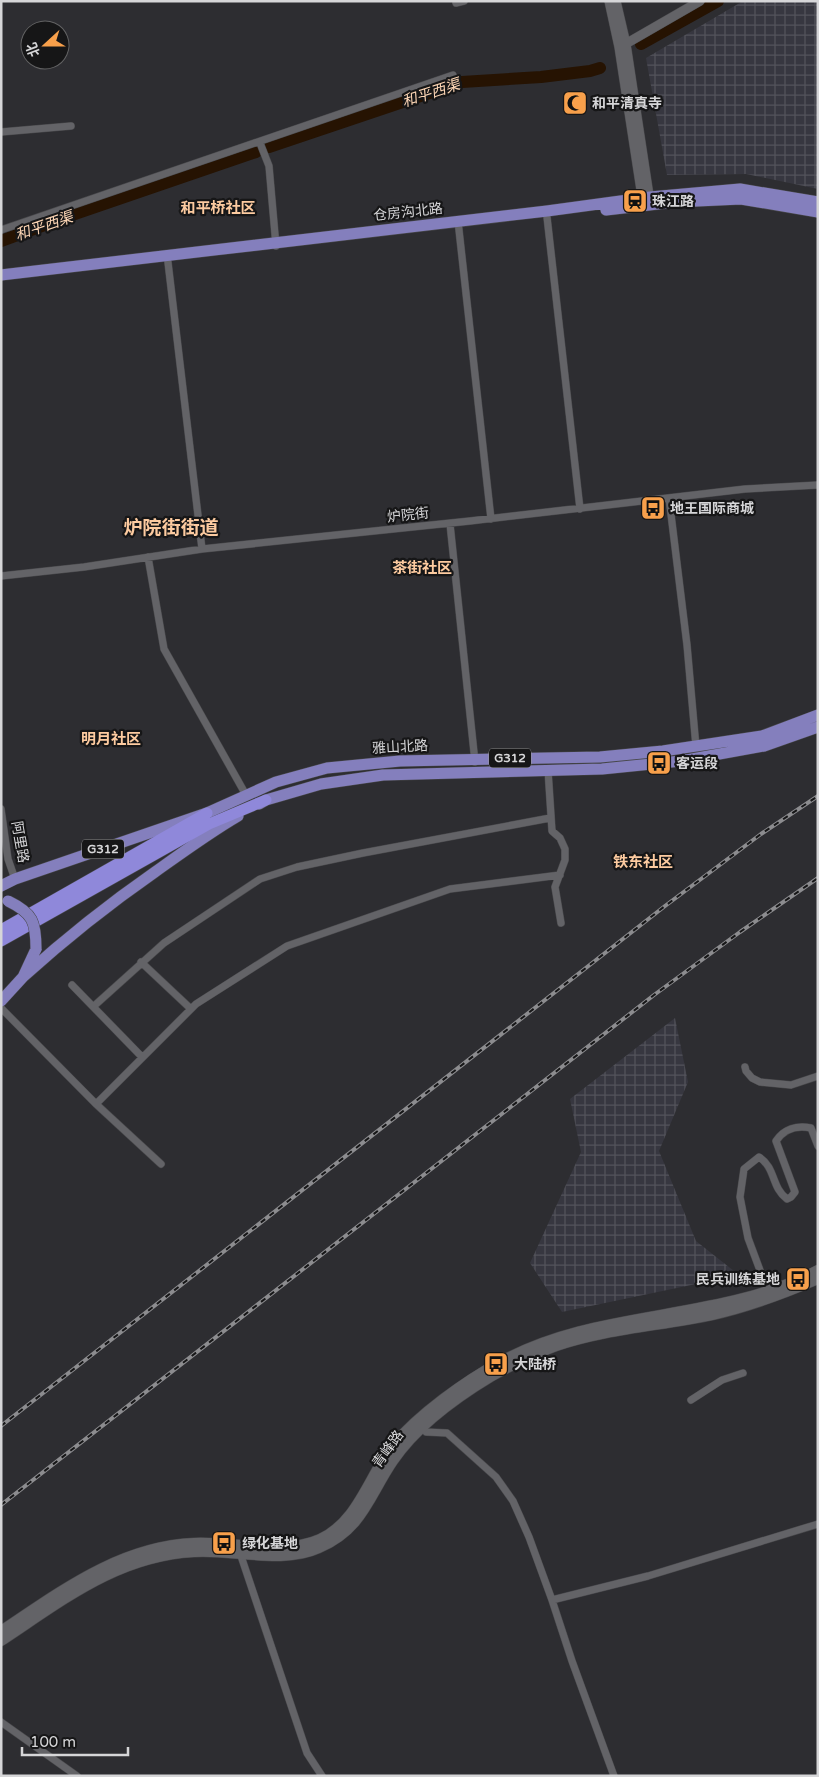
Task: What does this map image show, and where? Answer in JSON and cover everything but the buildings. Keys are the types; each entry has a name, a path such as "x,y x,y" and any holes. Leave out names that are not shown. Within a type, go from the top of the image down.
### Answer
{"highway":[{"name":"雅山北路","path":"1,941 208,824 266,800"},
{"path":"1,930 207,813"}],"main road":[{"name":"仓房沟北路","path":"1,274 458,225 740,189 818,202"},
{"name":"仓房沟北路","path":"458,225 547,217 646,201 741,199 818,212"},
{"name":"仓房沟北路","path":"1,281 168,257"},
{"name":"雅山北路","path":"1,886 15,879 207,813 276,782 327,768 400,761 600,757 696,747 762,736 818,715"},
{"name":"雅山北路","path":"23,977 59,944 147,878 213,830 266,800 321,784 383,775 602,769 681,761 764,746 818,726"},
{"path":"5,900 22,908 30,916 36,933 36,949 23,977"},
{"name":"G312","path":"1,1001 23,977"},
{"name":"青峰路","path":"1,1631 94,1571 146,1551 192,1543 293,1546 320,1539 334,1531 351,1514 395,1443 420,1424 449,1396 484,1371 538,1344 587,1329 710,1306 770,1290 817,1273"},
{"name":"青峰路","path":"1,1641 90,1583 108,1573 129,1565 174,1554 212,1551 280,1556 295,1555 320,1548 351,1527 364,1511 393,1461 420,1424 434,1417 489,1378 555,1346 593,1336 734,1310 771,1299 817,1273"}],"street":[{"path":"609,1 623,46"},
{"path":"616,1 646,201"},
{"path":"623,46 700,1"},
{"path":"1,230 260,143 453,75"},
{"path":"1,132 71,126"},
{"path":"260,143 269,166 276,245"},
{"path":"547,217 580,508"},
{"path":"458,225 491,519"},
{"path":"168,257 202,549"},
{"name":"炉院街","path":"1,576 84,567 202,549 450,524 745,489 818,485"},
{"path":"669,498 696,747"},
{"path":"450,524 476,772"},
{"path":"148,557 164,650 246,795"},
{"path":"548,770 552,831 560,838 565,849 565,860 555,887 561,923"},
{"name":"阿里路","path":"1,809 8,859 15,879"},
{"path":"94,1006 164,943 260,879 297,867 363,853 550,818"},
{"path":"96,1104 196,1004 287,946 450,889 560,875"},
{"path":"141,962 191,1009"},
{"path":"72,985 142,1057"},
{"path":"1,1008 96,1104 161,1164"},
{"path":"745,1067 752,1078 760,1082 791,1085 818,1076"},
{"path":"770,1290 764,1281 748,1238 740,1198 744,1169 760,1157 767,1162 780,1193 787,1199 792,1197 795,1192 776,1140 780,1134 789,1129 805,1127 810,1128 818,1146"},
{"path":"691,1400 722,1380 743,1373"},
{"path":"420,1424 426,1432 447,1433 496,1477 514,1501 529,1536 614,1776"},
{"path":"552,1600 648,1576 818,1524"},
{"path":"240,1553 307,1753 322,1776"},
{"path":"1,1722 77,1776"}],"shaded area":[{"path":"743,1 818,1 818,189 746,174 667,175 646,58"},
{"path":"675,1018 688,1082 659,1151 696,1241 739,1275 562,1312 530,1263 581,1152 570,1099"}],"waterway":[{"name":"和平西渠","path":"641,44 718,1"},
{"name":"和平西渠","path":"269,147 462,82 541,77 600,68"},
{"name":"和平西渠","path":"1,241 256,152"}],"railway":[{"path":"1,1426 665,906 761,834 818,796"},
{"path":"1,1505 654,995 818,878"}],"place":[{"name":"和平清真寺","path":"575,103"},
{"name":"珠江路","path":"635,201"},
{"name":"地王国际商城","path":"653,508"},
{"name":"客运段","path":"659,763"},
{"name":"民兵训练基地","path":"798,1279"},
{"name":"大陆桥","path":"496,1364"},
{"name":"绿化基地","path":"224,1543"}],"district":[{"name":"和平桥社区","path":"218,208"},
{"name":"炉院街街道","path":"171,528"},
{"name":"茶街社区","path":"422,568"},
{"name":"明月社区","path":"111,739"},
{"name":"铁东社区","path":"643,862"}]}
